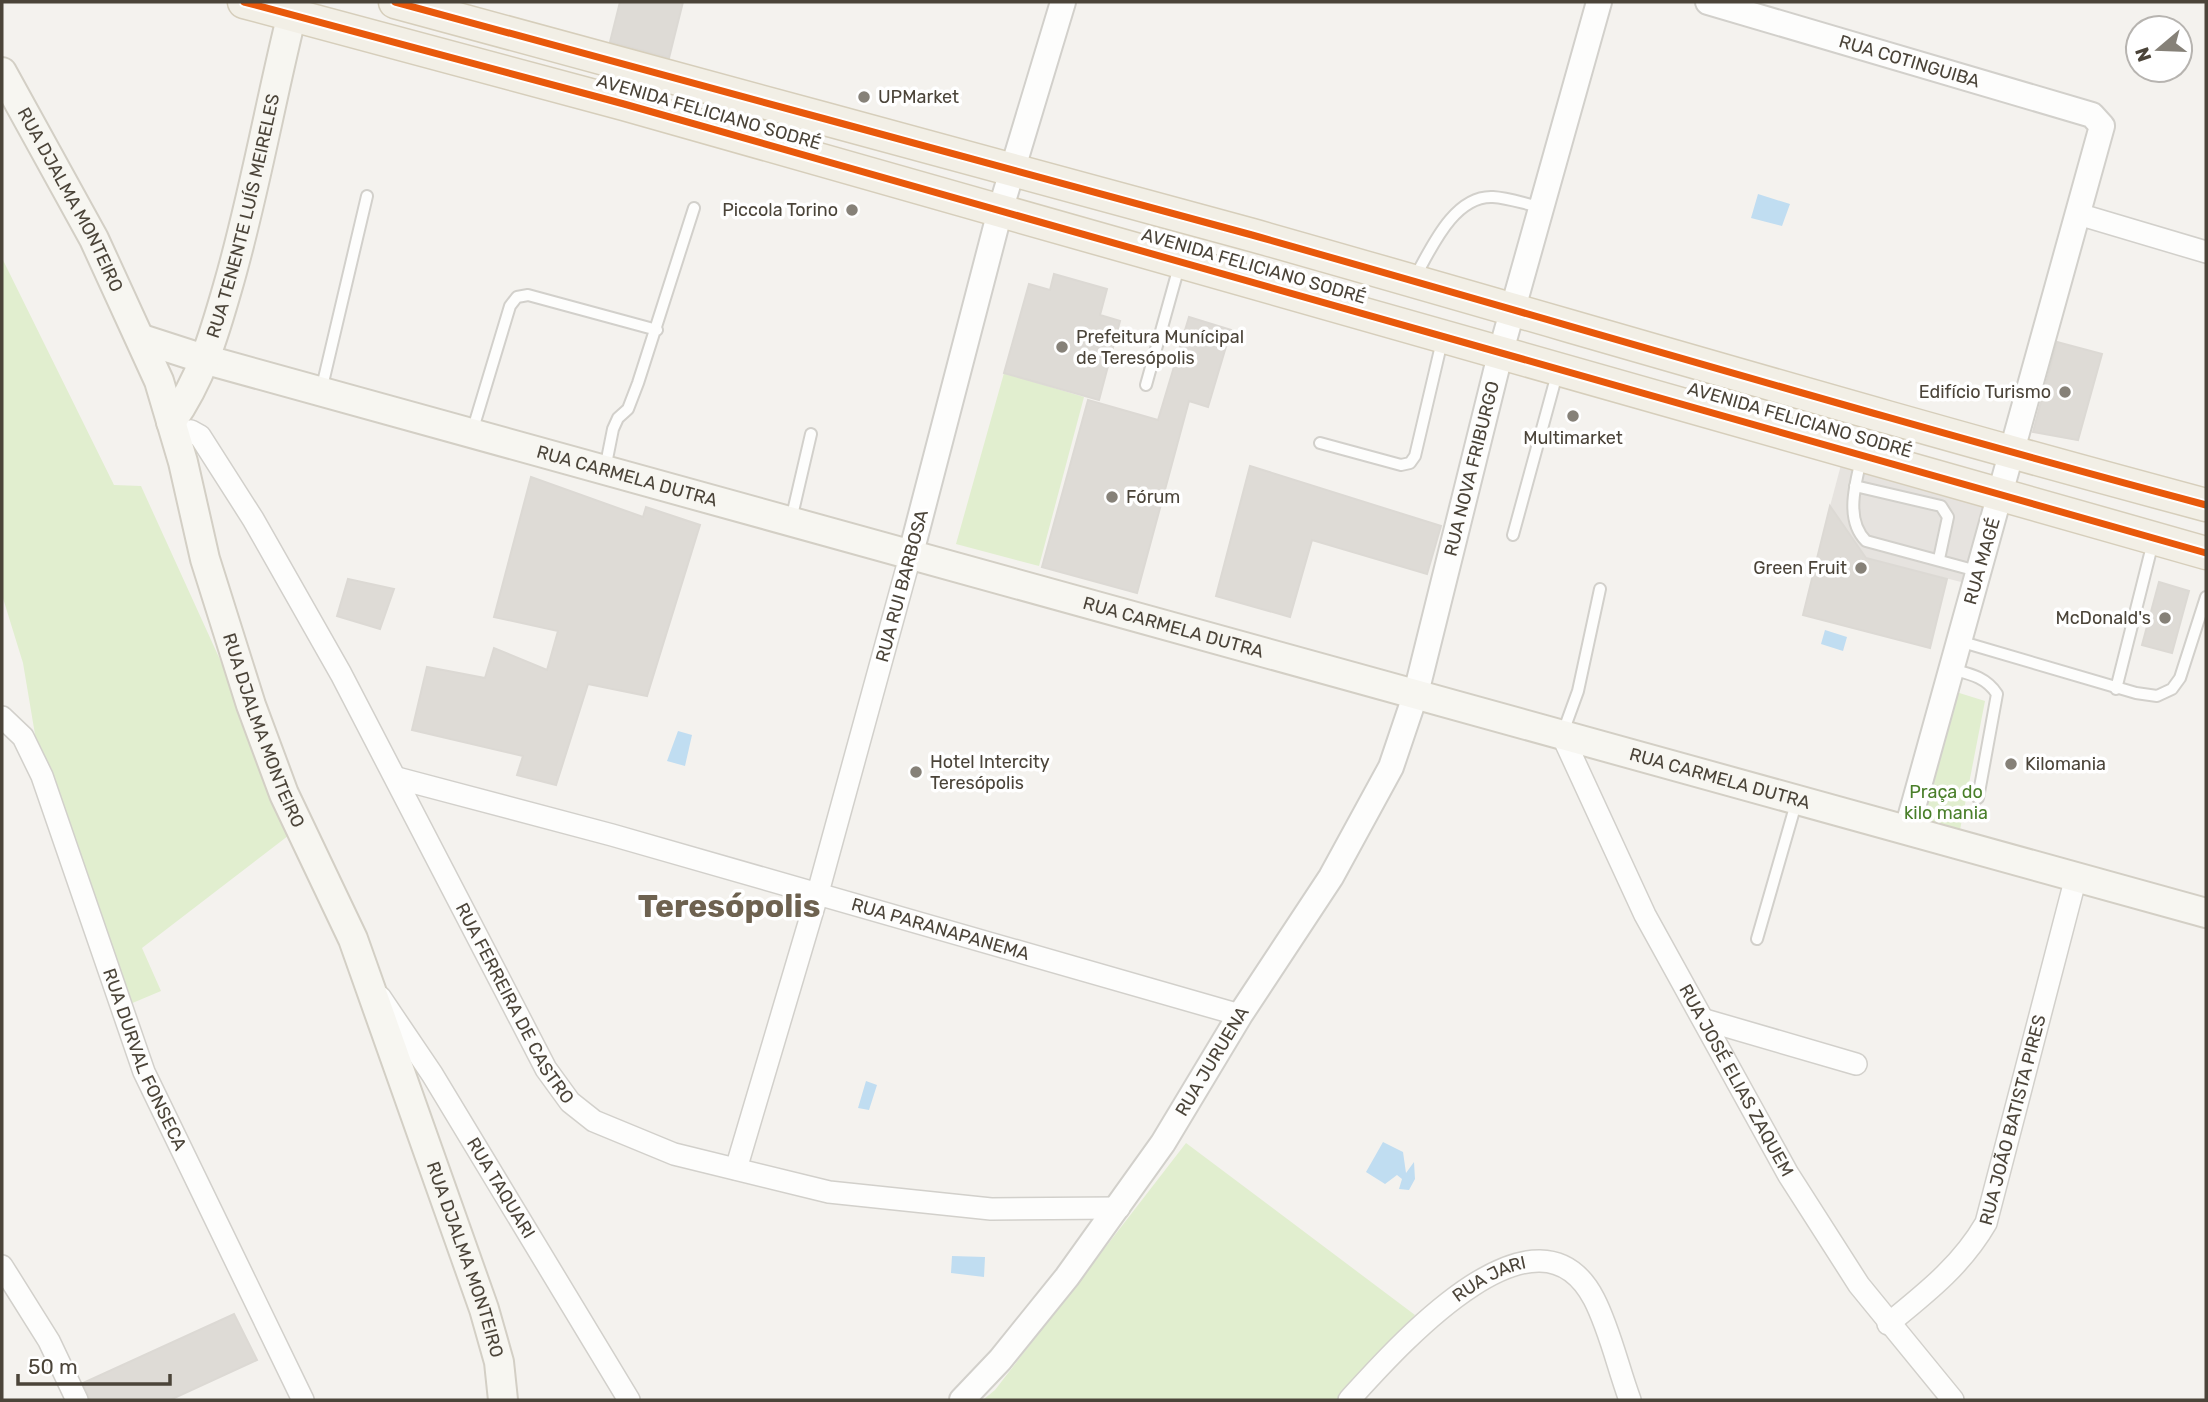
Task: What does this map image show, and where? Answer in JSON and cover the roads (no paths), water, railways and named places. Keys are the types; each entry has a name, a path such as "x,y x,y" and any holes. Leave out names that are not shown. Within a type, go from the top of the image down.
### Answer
{"main road":[{"name":"AVENIDA FELICIANO SODRÉ","path":"244,2 294,9 2206,553"},
{"name":"AVENIDA FELICIANO SODRÉ","path":"395,2 634,69 1013,168 1512,308 2011,453 2206,505"},
{"name":"RUA TENENTE LUÍS MEIRELES","path":"174,433 207,360 242,240 294,9"},
{"path":"624,104 634,69"},
{"name":"RUA DJALMA MONTEIRO","path":"2,72 94,239 142,339 174,433 205,559 251,705 284,794 353,939 484,1309 499,1362 503,1400"},
{"name":"RUA CARMELA DUTRA","path":"142,339 207,360 1907,828 2206,913"}],"street":[{"name":"RUA RUI BARBOSA","path":"736,1169 817,896 911,553 1000,211 1063,2"},
{"name":"RUA NOVA FRIBURGO","path":"1416,693 1512,308 1599,2"},
{"name":"RUA COTINGUIBA","path":"1708,2 2092,115 2102,126 2101,131"},
{"name":"RUA MAGÉ","path":"1907,828 2101,131"},
{"path":"2078,214 2206,252"},
{"name":"RUA FERREIRA DE CASTRO","path":"174,433 191,431 200,436 287,578 397,778 446,879 546,1069 570,1102 594,1121 674,1154 830,1192 991,1209 1119,1208"},
{"name":"RUA JURUENA","path":"962,1400 1017,1339 1119,1208 1163,1143 1240,1016 1301,926 1367,812 1391,767 1416,693"},
{"name":"RUA DURVAL FONSECA","path":"2,717 23,737 42,776 145,1072 303,1400"},
{"name":"RUA JOSÉ ELIAS ZAQUEM","path":"1562,735 1646,915 1788,1174 1859,1285 1888,1324 1953,1400"},
{"name":"RUA PARANAPANEMA","path":"397,778 612,835 1240,1016"},
{"name":"RUA JOÃO BATISTA PIRES","path":"1888,1324 1949,1275 1971,1248 1986,1223 2076,877"},
{"name":"RUA TAQUARI","path":"366,978 432,1074 629,1400"},
{"path":"1705,1020 1856,1064"},
{"name":"RUA JARI","path":"1349,1400 1399,1346 1452,1300 1488,1274 1508,1266 1548,1263 1562,1268 1578,1279 1594,1298 1630,1400"},
{"path":"2,1266 49,1341 77,1400"}],"lane":[{"path":"321,391 367,196"},
{"path":"1414,281 1441,230 1461,208 1490,197 1541,206"},
{"path":"605,469 612,429 628,409 657,330 694,208"},
{"path":"1146,385 1181,261"},
{"path":"472,433 510,306 517,297 528,295 657,330"},
{"path":"1320,443 1401,466 1410,463 1415,456 1443,335"},
{"path":"1513,535 1559,368"},
{"path":"791,520 811,433"},
{"path":"1862,454 1853,496 1857,526 1866,541 1979,572"},
{"path":"1855,486 1941,506 1948,516 1939,559"},
{"path":"2116,689 2154,538"},
{"path":"1562,735 1578,691 1600,589"},
{"path":"1959,641 2116,689 2157,696 2172,689 2180,678 2206,597"},
{"path":"1951,669 1980,678 1991,684 1997,694 1979,798"},
{"path":"1757,939 1797,799"}],"water":[{"path":"1758,194 1790,204 1782,226 1751,218"},
{"path":"1825,630 1847,637 1843,651 1821,644"},
{"path":"678,731 692,735 685,766 667,761"},
{"path":"866,1081 877,1085 869,1110 858,1108"},
{"path":"1383,1142 1403,1152 1406,1173 1414,1162 1415,1179 1409,1190 1399,1189 1402,1179 1397,1175 1385,1184 1366,1172"},
{"path":"952,1256 985,1257 984,1277 951,1273"}],"place":[{"name":"UPMarket","path":"864,97"},
{"name":"Piccola Torino","path":"852,210"},
{"name":"Prefeitura Munícipal de Teresópolis","path":"1062,347"},
{"name":"Edifício Turismo","path":"2065,392"},
{"name":"Multimarket","path":"1573,416"},
{"name":"Fórum","path":"1112,497"},
{"name":"Green Fruit","path":"1861,568"},
{"name":"McDonald's","path":"2165,618"},
{"name":"Kilomania","path":"2011,764"},
{"name":"Hotel Intercity Teresópolis","path":"916,772"}],"district":[{"name":"Teresópolis","path":"729,906"}],"park label":[{"name":"Praça do kilo mania","path":"1946,802"}]}
